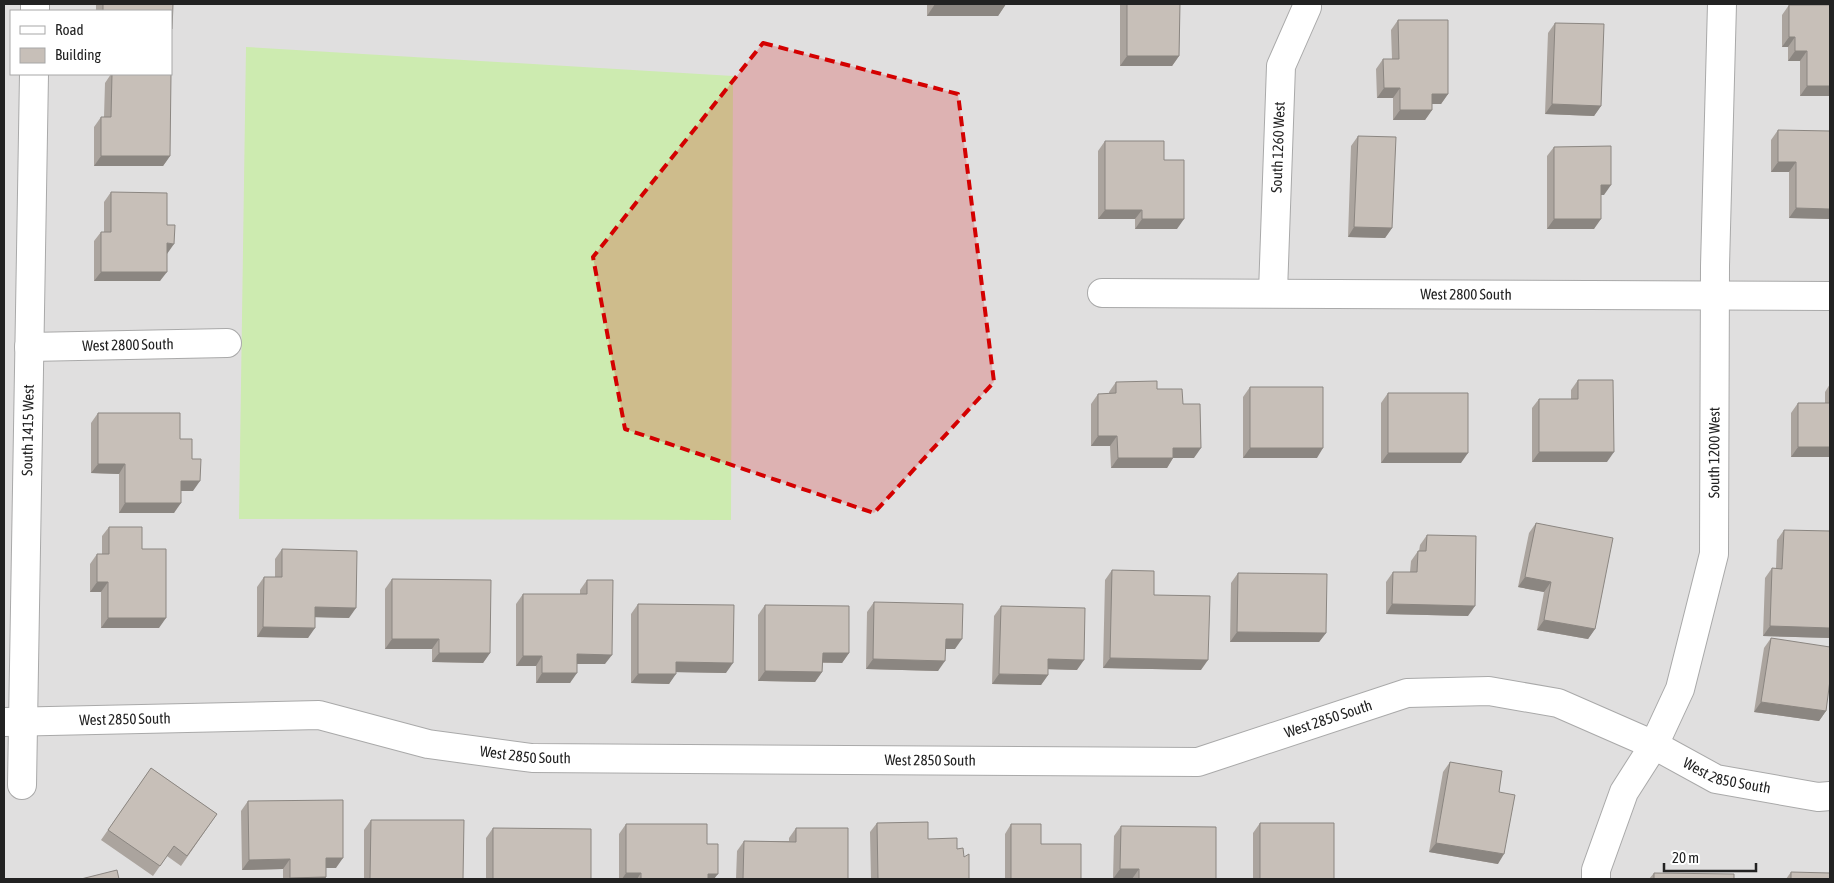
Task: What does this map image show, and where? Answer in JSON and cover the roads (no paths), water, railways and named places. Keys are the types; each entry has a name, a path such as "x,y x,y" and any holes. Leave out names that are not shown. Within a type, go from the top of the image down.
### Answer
{"street":[{"name":"South 1200 West","path":"1596,879 1596,870 1624,792 1654,745 1680,689 1714,554 1715,295 1722,4"},
{"name":"South 1260 West","path":"1273,292 1281,66 1307,7"},
{"name":"South 1415 West","path":"22,785 13,722 25,671 34,75"},
{"name":"West 2800 South","path":"1102,293 1273,292 1830,296"},
{"name":"West 2800 South","path":"29,348 227,343"},
{"name":"West 2850 South","path":"13,722 318,715 428,744 532,758 1198,762 1407,693 1489,691 1558,703 1654,745 1716,779 1818,797 1830,796"}]}
